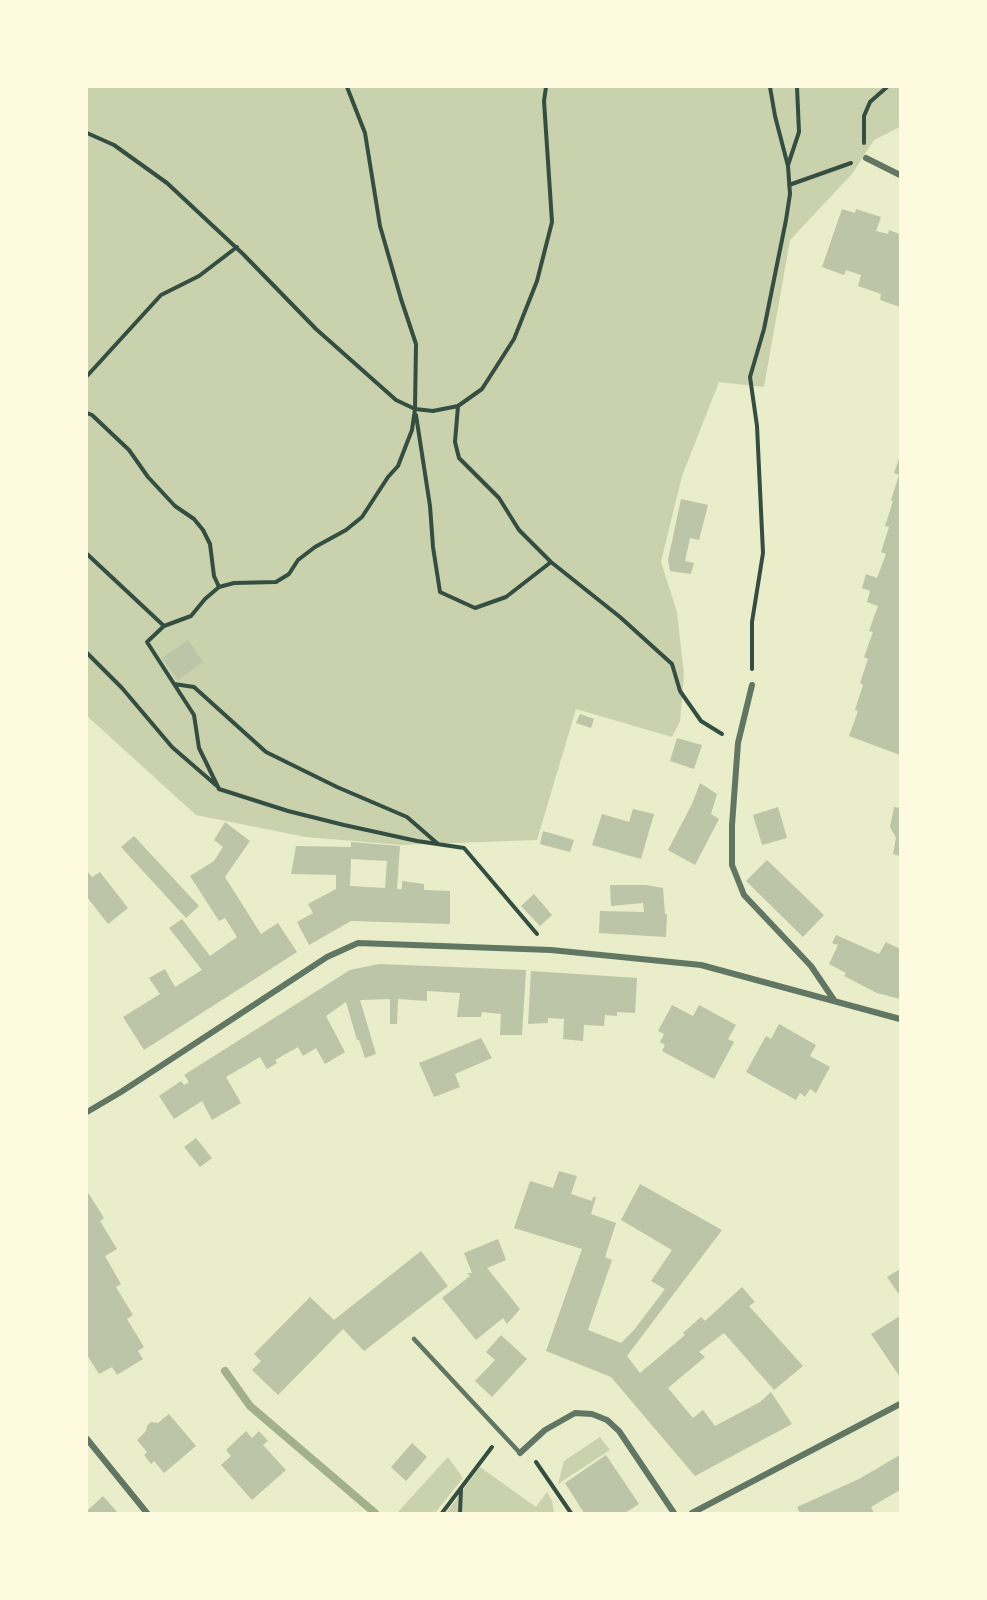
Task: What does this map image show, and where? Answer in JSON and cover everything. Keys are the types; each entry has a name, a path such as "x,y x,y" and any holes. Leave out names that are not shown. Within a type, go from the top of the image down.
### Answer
{"street":[{"path":"866,158 900,175"},
{"path":"752,685 738,743 732,825 732,865 744,895 811,966 834,1000"},
{"path":"87,1112 327,957 358,943 551,950 701,965 900,1018"},
{"path":"692,1513 900,1404"},
{"path":"523,1450 545,1430 575,1413 592,1414 607,1420 619,1431 674,1513"},
{"path":"87,1439 147,1513"}],"lane":[{"path":"414,1339 523,1450"}],"path":[{"path":"219,789 199,748 194,715 147,642 164,626 191,616 219,587 234,583 276,582 289,574 298,560 315,547 346,530 362,517 388,477 398,466 412,430 415,409 416,344 400,299 380,226 365,133 347,87"},
{"path":"87,133 114,145 167,183 237,248 316,329 396,400 415,409 433,411 458,406 482,389 514,339 537,281 552,222 544,101 546,87"},
{"path":"752,685 752,622 763,544 759,504 757,426 750,377 764,329 786,220 789,185 788,166 770,87"},
{"path":"788,166 800,132 797,87"},
{"path":"789,185 866,158 863,135 864,116 870,102 887,87"},
{"path":"87,376 161,295 199,276 237,248"},
{"path":"458,406 455,442 459,458 499,498 519,530 551,562 620,617 672,664 680,691 701,722 738,743"},
{"path":"415,409 440,592 474,608 506,597 551,562"},
{"path":"87,413 117,438 175,506 194,519 204,530 210,544 214,576 219,587"},
{"path":"87,554 164,626"},
{"path":"87,653 122,688 172,747 219,789 288,811 406,839 464,848 551,950"},
{"path":"174,684 194,687 266,752 337,787 407,817 438,844"},
{"path":"523,1450 572,1513"},
{"path":"442,1513 479,1464"},
{"path":"460,1513 461,1488"}],"green space":[{"path":"87,87 900,87 900,127 874,140 852,174 790,240 764,387 719,382 682,476 661,562 677,612 684,675 680,721 672,737 576,709 537,840 401,845 306,837 196,815 87,716"},
{"path":"600,1437 610,1450 558,1484 564,1461"},
{"path":"448,1457 463,1478 435,1513 397,1513"},
{"path":"480,1467 536,1507 547,1492 552,1501 554,1513 446,1513"}],"building":[{"path":"842,209 855,213 856,209 881,217 876,231 888,234 889,230 900,234 900,307 880,300 881,294 858,286 861,275 846,270 844,275 822,267"},
{"path":"900,456 900,755 849,736 858,711 855,710 863,685 860,683 868,659 864,657 873,632 869,631 878,606 867,602 870,591 862,588 866,574 877,578 886,554 881,552 889,527 885,526 899,475 894,473"},
{"path":"681,499 708,505 699,540 690,538 685,561 694,563 691,574 670,571 668,560"},
{"path":"188,640 203,662 178,680 162,658"},
{"path":"580,714 594,719 591,728 576,723"},
{"path":"677,738 702,745 694,769 670,761"},
{"path":"700,783 717,794 711,814 719,819 695,865 668,850 692,804"},
{"path":"778,807 787,838 762,845 753,815"},
{"path":"894,807 900,808 900,856 893,854 896,838 890,827"},
{"path":"633,809 654,814 641,859 592,845 602,814 629,822"},
{"path":"225,822 250,841 225,877 261,934 278,923 297,952 144,1050 123,1017 160,994 149,978 165,969 175,987 202,970 169,928 182,919 210,956 237,937 225,918 219,921 190,876 214,861 223,847 214,840"},
{"path":"543,831 574,840 570,852 540,844"},
{"path":"134,836 199,906 186,918 121,847"},
{"path":"351,842 400,846 397,889 402,889 402,881 424,884 424,890 450,891 450,924 351,921 309,945 297,922 313,913 308,904 336,889 336,875 291,874 296,846 351,847","holes":["351,859 387,861 385,888 350,886"]},
{"path":"767,860 824,915 803,937 746,881"},
{"path":"87,871 92,877 100,872 128,908 108,924 87,897"},
{"path":"610,885 646,885 663,888 665,914 667,914 666,937 599,933 600,911 644,912 643,903 611,906"},
{"path":"534,894 552,915 540,926 521,906"},
{"path":"836,935 879,954 886,942 900,949 900,999 877,993 844,976 846,973 829,964 838,945 832,943"},
{"path":"379,964 526,970 522,1035 500,1035 501,1014 482,1012 481,1017 457,1017 460,993 427,991 427,1001 398,999 397,1024 390,1024 390,999 360,1000 376,1054 365,1058 346,1002 326,1016 345,1052 325,1064 316,1048 303,1056 298,1047 275,1060 277,1063 267,1069 260,1057 226,1077 241,1103 212,1120 202,1101 174,1119 159,1096 181,1081 184,1085 189,1082 184,1075 350,970"},
{"path":"531,971 637,978 635,1013 617,1012 617,1016 605,1015 604,1026 584,1025 583,1041 563,1039 564,1019 548,1018 548,1023 528,1024"},
{"path":"672,1005 693,1016 699,1005 736,1025 728,1039 734,1042 714,1079 662,1051 665,1045 660,1042 664,1034 658,1031"},
{"path":"779,1024 816,1045 810,1056 830,1067 816,1093 810,1089 805,1097 800,1093 796,1100 746,1072 766,1036 771,1039"},
{"path":"481,1038 492,1058 455,1074 460,1087 434,1097 419,1063"},
{"path":"196,1138 212,1158 200,1167 184,1147"},
{"path":"559,1171 577,1176 571,1194 592,1201 593,1197 596,1197 591,1214 616,1223 605,1257 612,1260 588,1330 621,1343 634,1330 665,1289 651,1281 672,1250 621,1220 640,1184 722,1230 627,1356 640,1373 685,1335 683,1333 701,1317 705,1321 742,1287 755,1302 749,1306 803,1366 774,1390 724,1333 699,1352 705,1357 668,1388 693,1418 703,1410 715,1426 760,1402 771,1392 792,1424 695,1476 611,1377 546,1351 582,1249 514,1228 530,1181 553,1188"},
{"path":"87,1191 104,1218 100,1221 117,1249 105,1256 121,1284 116,1287 133,1315 127,1319 144,1347 138,1351 143,1359 117,1375 112,1367 99,1374 87,1355"},
{"path":"498,1239 506,1260 487,1268 520,1309 507,1324 503,1318 476,1340 442,1298 470,1276 467,1273 472,1273 464,1253"},
{"path":"421,1251 448,1286 364,1351 343,1329 278,1395 252,1370 261,1361 254,1354 310,1297 334,1320"},
{"path":"900,1269 900,1296 887,1277"},
{"path":"900,1316 900,1377 871,1334"},
{"path":"501,1335 527,1359 492,1397 475,1381 495,1360 486,1352"},
{"path":"169,1414 196,1446 164,1473 154,1461 151,1464 144,1455 147,1452 137,1440 151,1422 158,1423"},
{"path":"246,1431 252,1438 259,1431 268,1441 263,1445 286,1470 252,1500 221,1465 231,1456 226,1450"},
{"path":"412,1443 427,1457 406,1481 391,1467"},
{"path":"606,1455 639,1504 625,1513 584,1513 565,1483"},
{"path":"900,1455 900,1490 871,1507 874,1513 800,1513 797,1507 859,1479"},
{"path":"103,1496 118,1513 87,1513 87,1511"}],"waterway":[{"path":"225,1371 250,1406 375,1513"}]}
